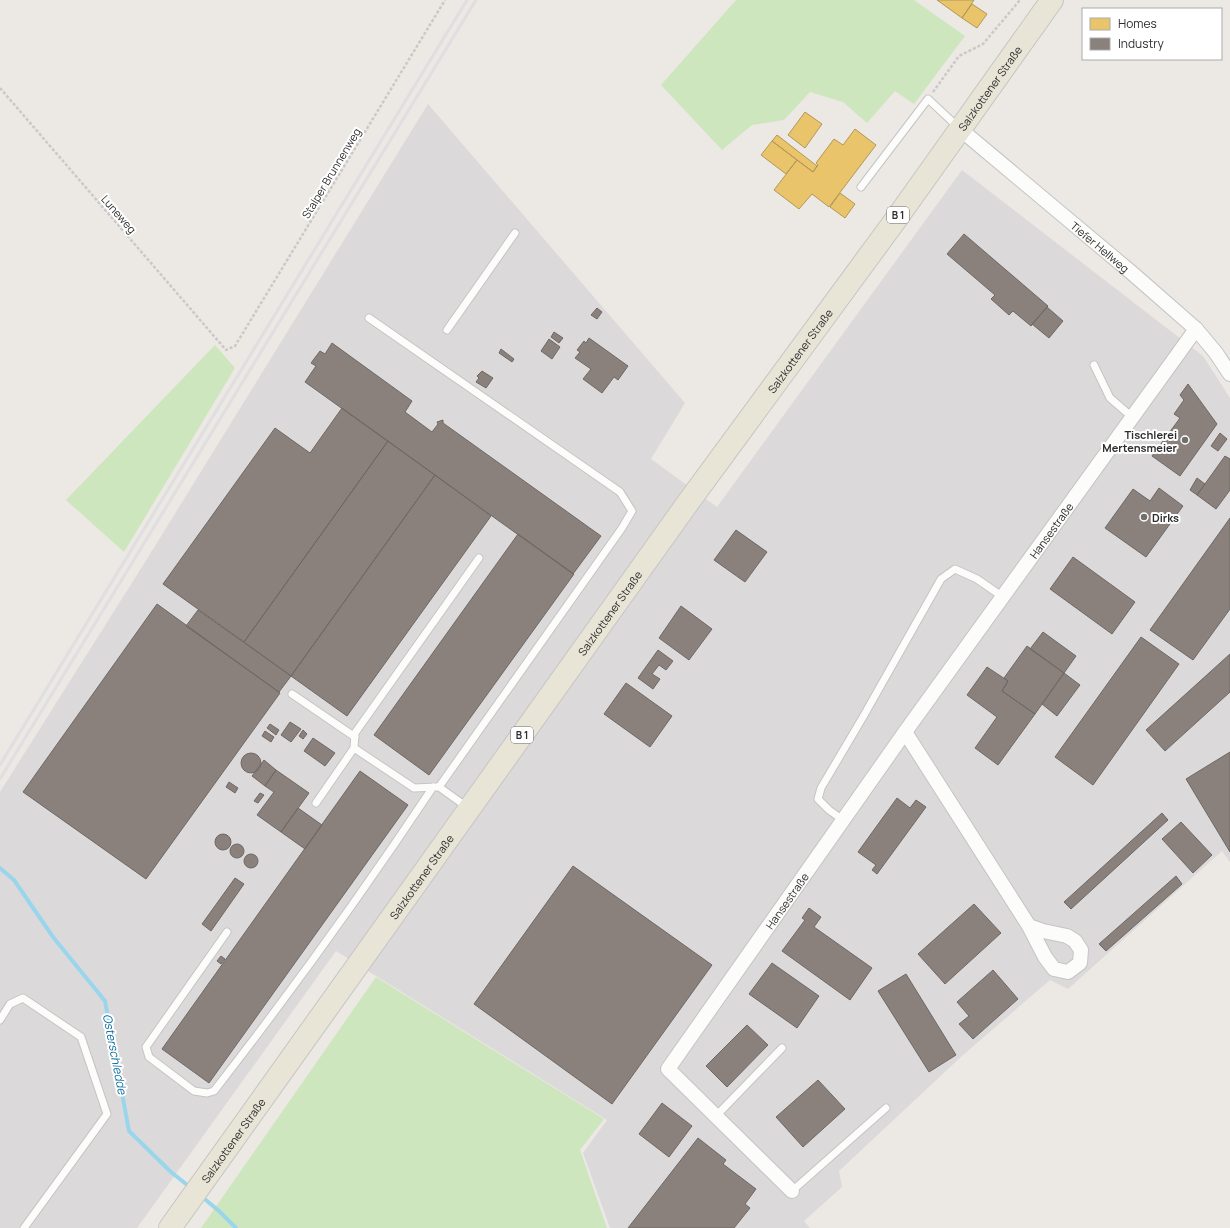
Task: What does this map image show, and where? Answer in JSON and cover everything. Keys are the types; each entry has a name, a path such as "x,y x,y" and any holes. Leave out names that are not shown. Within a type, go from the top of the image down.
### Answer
{"main road":[{"name":"Salzkottener Straße","path":"174,1221 687,504 1052,0"}],"street":[{"name":"Tiefer Hellweg","path":"960,129 1132,273 1196,329 1216,353 1230,374"},
{"name":"Hansestraße","path":"716,1116 668,1069 905,732 1196,329"},
{"path":"905,732 1029,926"},
{"path":"716,1116 792,1191"}],"lane":[{"path":"861,187 928,99 960,129"},
{"path":"447,330 515,233"},
{"path":"227,932 146,1047 149,1058 194,1091 207,1093 214,1091 259,1034 370,882 436,787 617,535 632,511 620,492 369,318"},
{"path":"1094,365 1110,398 1132,417"},
{"path":"316,803 354,748 355,733 479,558"},
{"path":"843,820 828,810 818,799 821,788 941,579 956,569 977,579 1003,597"},
{"path":"292,694 355,737"},
{"path":"354,748 414,788 436,787 469,808"},
{"path":"0,1020 10,1004 23,998 81,1037 107,1114 24,1228"},
{"path":"716,1116 782,1048"},
{"path":"792,1191 886,1108"}],"path":[{"name":"Stalper Brunnenweg","path":"226,350 235,346 445,0"},
{"path":"928,99 959,56 983,44 1020,0"},
{"name":"Luneweg","path":"0,88 226,350"}],"shaded area":[{"path":"428,104 685,403 651,459 717,507 962,170 1203,356 1230,398 1230,862 1222,851 1068,989 1050,980 963,1055 839,1171 842,1187 804,1221 810,1228 610,1228 583,1153 607,1120 336,951 137,1228 0,1228 0,792 147,559"}],"green space":[{"path":"736,0 914,0 965,36 914,104 895,91 867,123 843,102 810,92 784,120 752,125 722,150 661,85"},
{"path":"215,345 235,368 124,552 66,500"},
{"path":"376,977 604,1119 580,1150 607,1228 201,1228"}],"building: Homes":[{"path":"937,0 974,0 962,18"},
{"path":"972,4 987,14 977,28 962,18"},
{"path":"805,112 822,124 805,148 788,135"},
{"path":"855,129 876,145 829,207 812,194 799,209 774,190 797,160 813,172 818,165 816,163 834,139 843,145"},
{"path":"777,135 817,166 813,172 772,141"},
{"path":"772,141 797,160 786,174 761,155"},
{"path":"840,193 855,204 845,218 830,207"}],"building: Industry":[{"path":"964,234 1048,306 1031,326 1013,311 1009,315 991,299 995,295 947,254"},
{"path":"1047,307 1063,321 1049,338 1032,324"},
{"path":"597,308 602,312 597,319 591,315"},
{"path":"554,332 563,338 559,343 551,337"},
{"path":"589,338 628,366 618,380 614,377 602,393 583,379 591,369 575,358 580,352 577,350 584,341 586,343"},
{"path":"549,339 560,347 552,359 541,351"},
{"path":"332,343 412,401 405,412 432,432 438,424 437,422 443,420 443,423 601,536 573,574 305,382 316,366 311,363 320,351 325,354"},
{"path":"501,349 514,359 512,362 499,353"},
{"path":"482,371 493,378 486,388 476,382 479,378 477,376"},
{"name":"Tischlerei Mertensmeier","path":"1188,384 1217,424 1180,476 1152,456 1180,418 1174,414 1184,400 1180,395"},
{"path":"342,408 388,441 244,642 163,584 275,428 310,453"},
{"path":"1220,433 1227,439 1218,451 1211,446"},
{"path":"388,441 435,475 291,676 244,642"},
{"path":"1225,456 1230,459 1230,490 1216,509 1197,495"},
{"path":"435,475 491,516 347,716 291,676"},
{"path":"1197,478 1205,484 1197,495 1190,490"},
{"name":"Dirks","path":"1159,488 1183,506 1146,557 1105,528 1133,489 1150,501"},
{"path":"1230,518 1230,609 1193,660 1150,630"},
{"path":"736,530 767,552 745,582 714,560"},
{"path":"518,534 574,574 429,775 374,735"},
{"path":"1073,557 1135,602 1112,634 1050,589"},
{"path":"157,604 280,693 146,879 23,792"},
{"path":"681,606 712,629 689,660 659,638"},
{"path":"198,610 291,676 279,692 186,626"},
{"path":"1043,632 1076,656 1064,673 1030,649"},
{"path":"1141,637 1179,664 1093,785 1055,757"},
{"path":"1027,646 1064,673 1035,714 1002,691 1008,681 1004,678"},
{"path":"658,650 673,661 666,670 659,665 652,674 660,679 653,689 638,678"},
{"path":"1230,654 1230,692 1165,751 1146,730"},
{"path":"987,667 1008,681 1002,691 1035,714 998,765 975,748 997,717 967,695"},
{"path":"1064,673 1080,685 1057,716 1042,704"},
{"path":"626,683 672,716 650,747 604,714"},
{"path":"290,722 301,729 291,742 281,735"},
{"path":"270,724 279,730 276,735 267,728"},
{"path":"303,730 307,734 303,739 299,736"},
{"path":"265,731 274,737 271,742 262,736"},
{"path":"313,738 335,753 325,766 304,751"},
{"path":"1230,752 1230,852 1186,779"},
{"path":"251,753 258,756 261,763 258,770 251,773 244,770 241,763 244,756"},
{"path":"264,760 276,770 265,786 252,776"},
{"path":"276,770 309,793 281,832 257,815 274,792 265,786"},
{"path":"360,771 408,805 209,1083 162,1049"},
{"path":"229,782 238,788 235,793 226,787"},
{"path":"260,793 264,795 258,803 254,801"},
{"path":"897,798 910,808 916,800 926,807 877,874 872,870 876,865 858,852"},
{"path":"298,808 322,825 305,849 281,832"},
{"path":"1162,813 1168,820 1071,909 1064,902"},
{"path":"1181,822 1212,855 1193,873 1162,839"},
{"path":"223,834 230,839 231,842 226,849 223,850 216,845 215,842 220,835"},
{"path":"237,844 242,846 244,851 242,856 237,858 232,856 230,851 232,846"},
{"path":"248,854 254,854 258,858 258,864 254,868 248,868 244,864 244,858"},
{"path":"573,866 712,965 612,1104 474,1004"},
{"path":"1176,876 1182,884 1106,951 1099,944"},
{"path":"235,878 244,884 211,931 202,924"},
{"path":"974,904 1001,933 945,984 918,954"},
{"path":"809,908 821,917 814,927 872,968 850,1000 782,951 805,920 802,918"},
{"path":"221,956 225,959 221,964 217,961"},
{"path":"772,963 819,996 797,1028 749,994"},
{"path":"993,970 1018,999 973,1039 959,1024 969,1016 957,1002"},
{"path":"906,974 956,1055 929,1072 878,991"},
{"path":"747,1025 768,1045 727,1087 706,1066"},
{"path":"818,1080 845,1109 803,1147 776,1117"},
{"path":"662,1103 692,1126 669,1157 639,1134"},
{"path":"698,1138 726,1160 723,1164 756,1189 745,1204 750,1208 734,1228 628,1228"}],"waterway":[{"name":"Osterschledde","path":"0,868 14,880 53,937 105,1001 129,1131 171,1172 191,1188"},
{"name":"Osterschledde","path":"201,1196 236,1228"}],"railway":[{"path":"0,765 467,0"},
{"path":"0,779 476,0"}],"place":[{"name":"Tischlerei Mertensmeier","path":"1185,440"},
{"name":"Dirks","path":"1144,517"}]}
